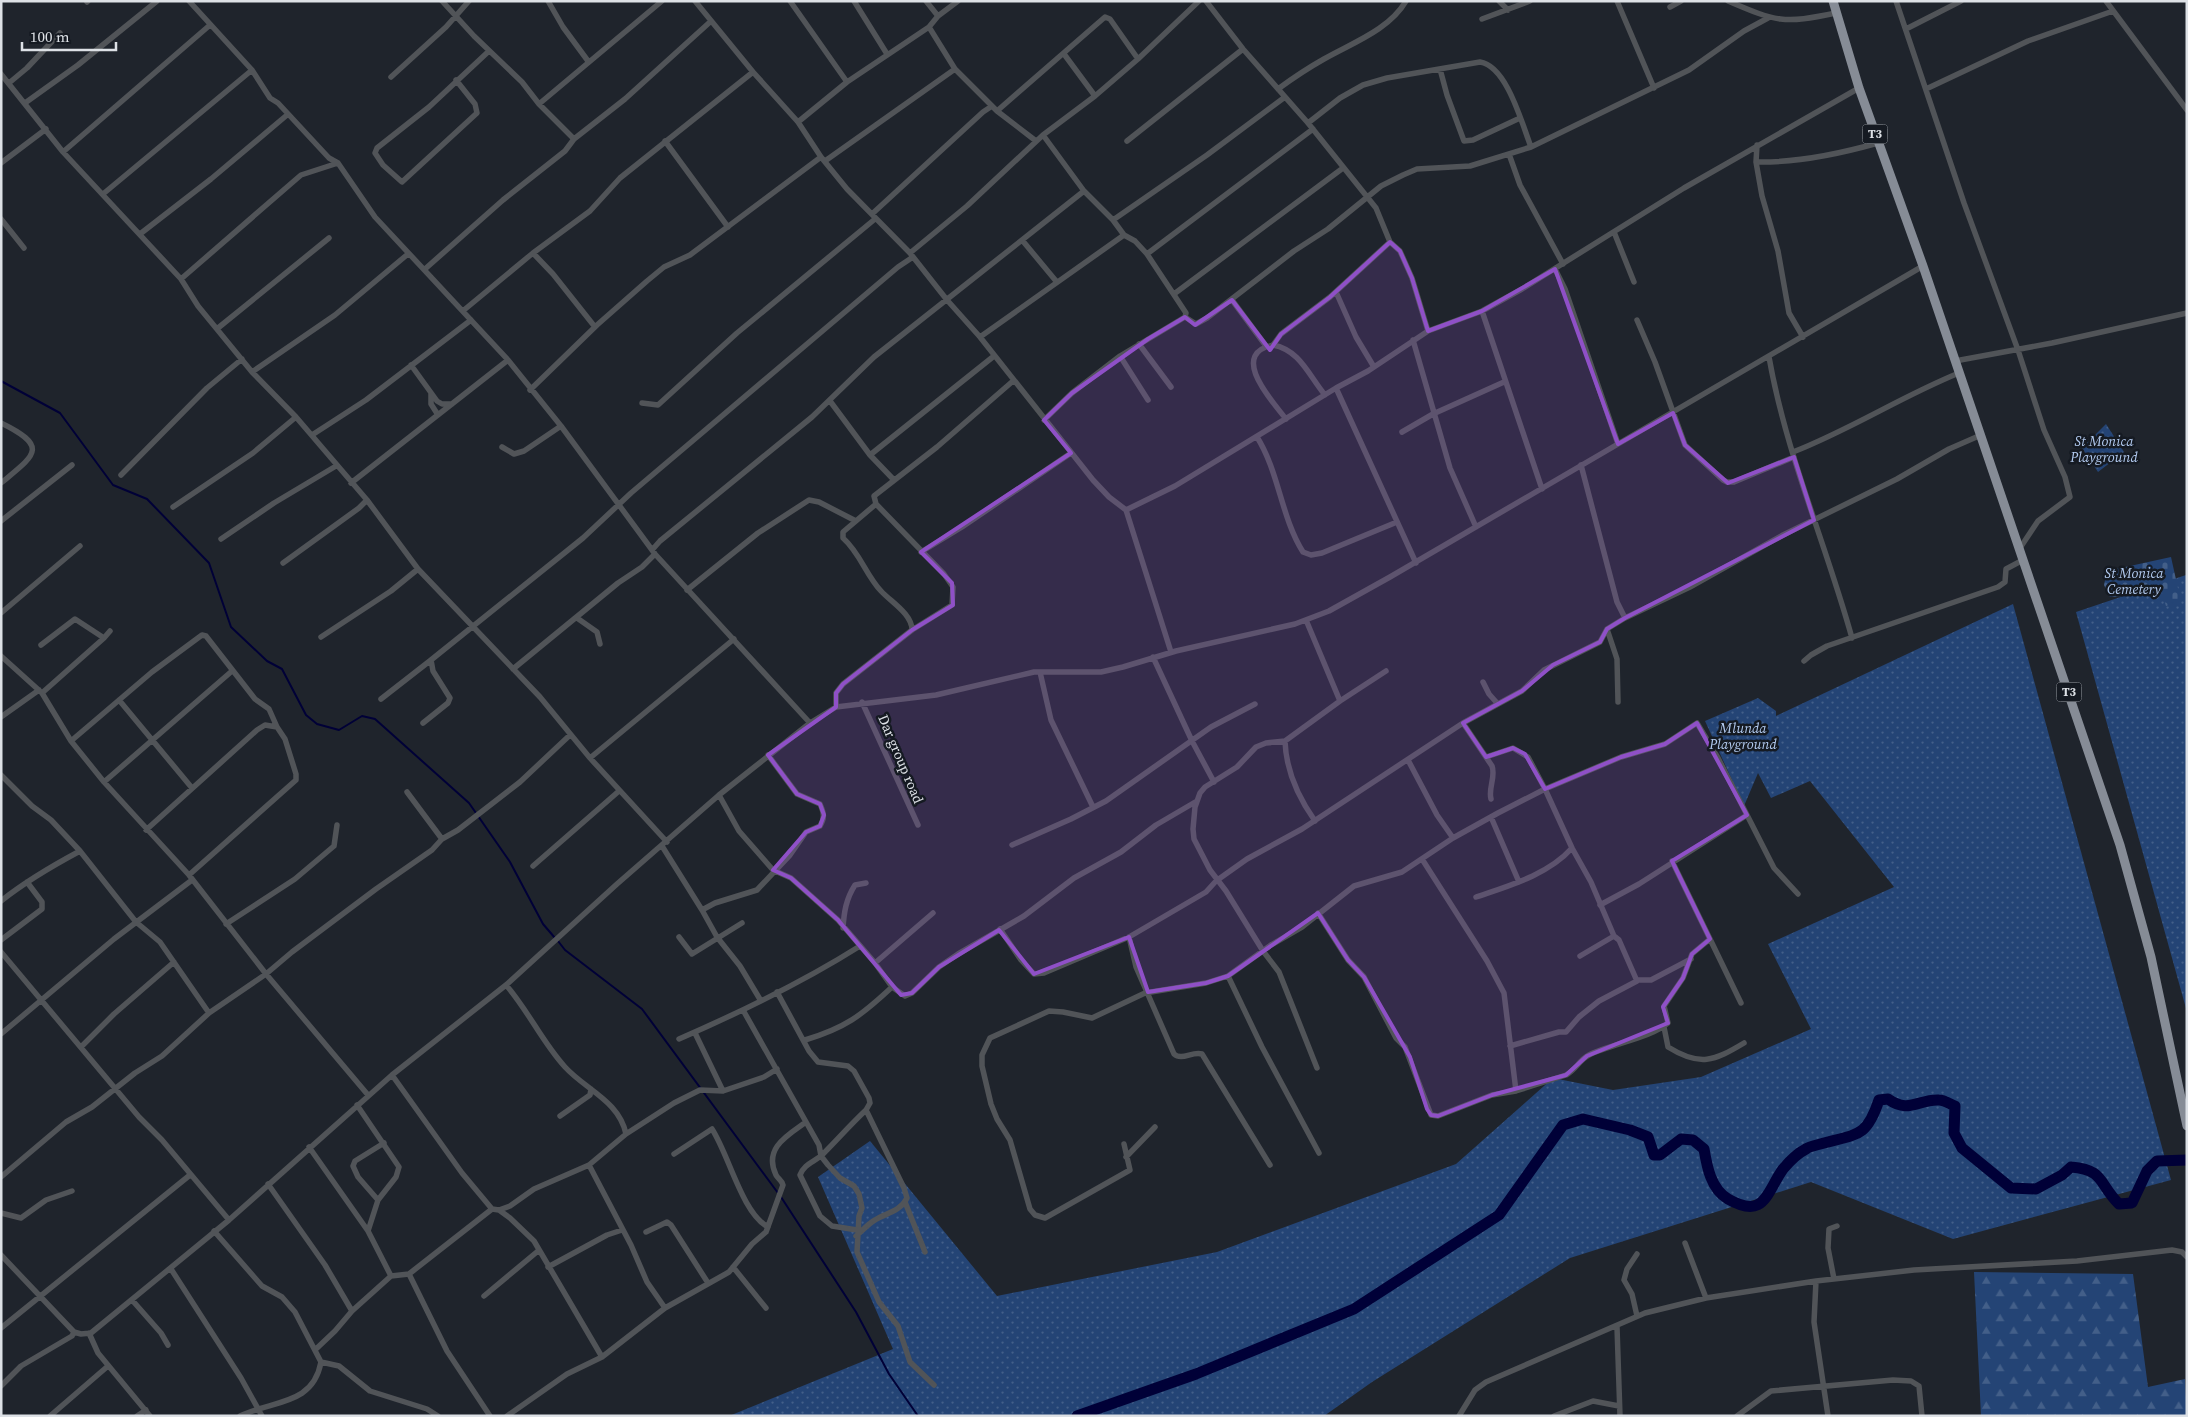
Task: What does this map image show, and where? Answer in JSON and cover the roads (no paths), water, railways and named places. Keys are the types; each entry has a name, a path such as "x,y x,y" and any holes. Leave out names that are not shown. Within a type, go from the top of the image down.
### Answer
{"highway":[{"name":"T3","path":"1833,1 1859,88 2100,782 2137,903 2153,966 2187,1126"}],"street":[{"path":"26,103 78,65 157,1"},
{"path":"189,1 252,70 270,98 278,103 287,115 329,158 338,163 375,217 408,254 464,310 508,360 530,390 561,426 653,552 810,723"},
{"path":"442,1 488,51 522,82 539,104 574,139"},
{"path":"390,77 414,59 456,17 469,1"},
{"path":"548,1 563,27 588,61"},
{"path":"539,104 588,61 662,1"},
{"path":"694,1 710,22 798,122 823,159 848,189 912,255 1102,490 1126,510 1171,652"},
{"path":"790,1 847,82"},
{"path":"854,1 887,54"},
{"path":"926,1 938,16"},
{"path":"798,122 847,82 929,27 938,16 958,1"},
{"path":"381,699 583,538 618,505 912,255 1036,141 1095,96 1138,59 1198,1"},
{"path":"1206,1 1243,49 1308,123 1368,198 1380,216 1390,242 1400,251 1412,278 1428,330"},
{"path":"1278,89 1324,59 1370,34 1397,13 1406,1"},
{"path":"1499,1 1508,10"},
{"path":"1482,19 1530,1"},
{"path":"1617,1 1654,88"},
{"path":"1670,7 1681,1"},
{"path":"1728,1 1768,18 1789,21 1836,13"},
{"path":"1896,1 1964,203 2018,350 2044,430 2065,477 2070,497 2038,521 2020,548"},
{"path":"1906,29 1961,1"},
{"path":"2106,1 2187,110"},
{"path":"1926,89 2028,41 2113,11"},
{"path":"642,403 658,405 715,352 874,216 983,112 995,109 1064,54 1105,17 1110,19 1138,59"},
{"path":"1185,317 1196,324 1232,300 1368,198 1381,186 1410,172 1470,166 1531,147 1689,70 1744,31 1768,18"},
{"path":"425,269 503,200 565,151 574,139 626,99 710,22"},
{"path":"63,152 210,25"},
{"path":"929,27 955,68 995,109 1036,141"},
{"path":"1,85 27,68 60,33"},
{"path":"1127,141 1243,49"},
{"path":"456,80 476,107 478,113 402,182 377,159 375,153 377,148 419,116 456,80 488,51"},
{"path":"1064,54 1095,96"},
{"path":"1308,123 1340,98 1363,85 1387,78 1480,62 1493,67 1502,78 1531,147"},
{"path":"530,390 595,327 664,267 690,255 823,159 955,68"},
{"path":"1440,69 1447,95 1464,141 1473,140 1520,118"},
{"path":"103,194 252,70"},
{"path":"464,310 590,211 620,178 753,72"},
{"path":"1,74 46,128 63,152 181,278 198,306 218,328 252,372 296,417 367,500 418,569 514,669 665,844 717,937 740,966 761,1001"},
{"path":"1126,510 1175,486 1324,395 1374,368 1428,330 1482,311 1555,269 1757,145 1859,88"},
{"path":"1114,220 1207,155 1285,97"},
{"path":"140,234 211,179 287,115"},
{"path":"1,163 46,128"},
{"path":"1148,254 1312,129"},
{"path":"1043,135 1084,191 1114,220 1124,235 1135,241 1148,254 1185,311 1185,317"},
{"path":"665,141 728,227"},
{"path":"1756,162 1815,158 1878,143"},
{"path":"1757,145 1756,162 1762,196 1786,287 1790,313 1803,337"},
{"path":"1509,154 1520,185 1563,264"},
{"path":"181,278 301,176 338,163"},
{"path":"1174,294 1343,168"},
{"path":"514,669 618,583 642,567 660,541 830,401 874,357 1084,191"},
{"path":"1,220 24,248"},
{"path":"1614,232 1634,282"},
{"path":"980,337 1056,281 1124,235"},
{"path":"218,328 329,238"},
{"path":"1022,240 1056,281"},
{"path":"1274,345 1281,334 1336,292 1390,242"},
{"path":"252,372 335,316 408,254"},
{"path":"533,254 553,274 595,327"},
{"path":"1,1256 74,1332 88,1334 171,1269 229,1220 368,1095 506,984 720,795 810,723 836,707 862,702 936,695 1010,676 1040,672 1101,672 1171,652 1306,620 1362,593 1416,563 1922,266"},
{"path":"1555,269 1565,289 1618,444"},
{"path":"1336,292 1356,337 1374,368"},
{"path":"1232,300 1266,346"},
{"path":"1482,311 1504,382 1542,489"},
{"path":"1955,362 2187,313"},
{"path":"1044,420 1072,392 1120,356 1185,317"},
{"path":"312,435 366,400 471,320"},
{"path":"1638,320 1685,444 1727,482 1734,482 1910,394 1959,373"},
{"path":"1412,340 1450,468 1476,527"},
{"path":"1139,344 1171,387"},
{"path":"1286,419 1256,380 1254,361 1266,346 1274,345 1287,348 1300,360 1324,395"},
{"path":"870,455 994,356"},
{"path":"1120,356 1148,400"},
{"path":"1769,357 1777,398 1805,498 1837,583 1852,638"},
{"path":"120,476 208,388 242,359"},
{"path":"351,483 508,360"},
{"path":"411,365 438,402 447,405 453,404"},
{"path":"836,707 836,694 842,684 912,630 953,603 954,592 952,583 876,504 874,496 937,447 1013,381"},
{"path":"1402,432 1433,414 1504,382"},
{"path":"1336,388 1416,563"},
{"path":"431,393 432,404 438,415"},
{"path":"830,401 870,455 894,480"},
{"path":"173,506 253,454 296,417"},
{"path":"1,424 23,435 33,444 34,450 31,457 1,483"},
{"path":"502,448 510,453 518,453 561,426"},
{"path":"1000,929 1021,960 1034,974 1044,973 1129,937 1206,892 1216,881 1247,859 1315,821 1463,724 1522,690 1554,665 1600,642 1607,629 1624,618 1690,587 1814,520 1897,479 1949,449 1981,435"},
{"path":"1257,437 1266,454 1300,547 1307,554 1322,552 1397,522"},
{"path":"921,552 962,527 1071,452"},
{"path":"1,522 72,465"},
{"path":"1581,465 1617,602 1624,618"},
{"path":"221,539 336,466"},
{"path":"284,563 360,508 367,500"},
{"path":"687,590 758,533 809,500 819,502 854,520"},
{"path":"876,504 854,520 843,532 843,538 851,546 877,586 908,618 912,630"},
{"path":"1,614 80,546"},
{"path":"1804,661 1810,655 1827,646 1998,587 2004,582 2006,569 2024,560"},
{"path":"321,637 392,591 418,569"},
{"path":"577,618 598,632 600,644"},
{"path":"41,645 75,619 104,638"},
{"path":"1306,620 1340,701"},
{"path":"1607,629 1616,659 1618,702"},
{"path":"1,717 41,691 110,631"},
{"path":"1,1034 190,878 296,780 296,774 285,739 269,709 255,699 206,636 202,635 173,656 71,741"},
{"path":"590,758 734,639"},
{"path":"1,656 41,691 71,741 104,782 190,878 266,974 368,1095"},
{"path":"1153,657 1192,741 1214,782"},
{"path":"423,724 448,703 450,698 433,671 431,660"},
{"path":"104,782 150,740 232,671"},
{"path":"1317,1068 1279,972 1263,952 1226,891 1216,881 1194,839 1194,816 1197,801 1205,787 1238,767 1256,747 1266,743 1285,741 1340,701 1386,671"},
{"path":"1040,672 1051,720 1093,807"},
{"path":"1483,682 1497,704"},
{"path":"119,700 150,740 192,788"},
{"name":"Dar group road","path":"862,702 918,825"},
{"path":"1012,845 1093,807 1121,791 1211,726 1255,704"},
{"path":"1124,1144 1126,1157 1131,1168 1126,1173 1067,1204 1045,1218 1035,1215 1030,1209 1010,1140 991,1104 982,1066 982,1055 990,1038 1049,1011 1092,1018 1148,992 1206,983 1228,976 1302,927 1318,912 1354,886 1402,872 1453,838 1545,789 1621,757 1665,744 1697,723 1774,868 1798,894"},
{"path":"1463,724 1494,771 1490,792 1491,800"},
{"path":"146,830 257,730 265,725 277,727"},
{"path":"1,1177 66,1122 92,1107 116,1090 135,1073 162,1056 209,1013 266,974 376,889 432,850 442,839 520,782 570,735"},
{"path":"1285,741 1286,755 1299,798 1315,821"},
{"path":"1486,757 1508,749 1517,749 1528,758 1545,789 1572,848 1591,882 1614,936 1619,940 1638,980"},
{"path":"702,910 715,903 757,890 773,870 790,855 806,832 820,826 824,815 818,803 802,796 790,787 768,755"},
{"path":"1408,760 1437,815 1453,838"},
{"path":"1,775 32,806 50,820 80,851 136,922 160,942 209,1013"},
{"path":"533,866 619,791"},
{"path":"407,792 442,839"},
{"path":"720,795 739,831 773,870 791,878 843,928 875,962 892,987 901,995 908,995 939,968 1032,911 1074,878 1135,843 1156,825 1197,801"},
{"path":"1600,905 1639,884 1672,861 1747,815"},
{"path":"1491,817 1519,882"},
{"path":"226,924 295,879 334,846 337,824"},
{"path":"1476,898 1519,882 1547,867 1572,848"},
{"path":"1,901 27,882 80,851"},
{"path":"1422,860 1487,961 1504,993 1516,1091"},
{"path":"1672,861 1741,1003"},
{"path":"1,940 42,909 42,902 27,882"},
{"path":"843,928 846,902 850,893 855,885 866,883"},
{"path":"875,962 933,912"},
{"path":"1318,912 1348,960 1364,977 1396,1038 1405,1047 1431,1115 1438,1116 1492,1095 1516,1091 1566,1075 1573,1072 1587,1056 1607,1046 1664,1027 1668,1024 1664,1006 1679,984 1692,954 1710,939"},
{"path":"679,937 692,954 742,923"},
{"path":"1580,956 1614,936"},
{"path":"1129,937 1136,967 1174,1054 1182,1057 1195,1053 1202,1054 1270,1165"},
{"path":"680,1040 832,964 860,946"},
{"path":"1,952 116,1090 162,1140 229,1220"},
{"path":"1510,1046 1559,1032 1566,1032 1591,1006 1636,983 1638,980 1651,980 1691,959"},
{"path":"81,1047 114,1014 174,962"},
{"path":"1228,976 1262,1047 1319,1153"},
{"path":"506,984 565,1068 610,1104 619,1115 626,1134"},
{"path":"805,1040 831,1032 856,1020 892,987"},
{"path":"777,992 805,1040 809,1051 818,1062 844,1065 854,1071 869,1098 870,1103 866,1110 845,1129 821,1156 802,1169 801,1181 820,1216 832,1226 857,1233"},
{"path":"743,1010 778,1069 819,1145 821,1156 840,1178 854,1186 859,1194 862,1208 858,1216 857,1252 880,1302 898,1326 910,1362 934,1385"},
{"path":"1664,1027 1668,1047 1700,1061 1717,1058 1744,1043"},
{"path":"695,1032 723,1091"},
{"path":"316,1349 352,1311 391,1276 409,1274 495,1210 510,1206 547,1182 589,1164 626,1134 674,1103 700,1090 723,1091 764,1077 778,1069"},
{"path":"392,1075 462,1173 495,1210 510,1218 534,1241 538,1251 602,1357"},
{"path":"560,1116 590,1096 591,1089"},
{"path":"357,1105 395,1159 398,1172 378,1200 368,1231"},
{"path":"866,1110 904,1188 905,1202 926,1252"},
{"path":"507,1416 567,1374 602,1357 665,1308 729,1272 768,1227 783,1185 776,1174 772,1160 776,1144 806,1122"},
{"path":"1126,1157 1155,1127"},
{"path":"674,1154 712,1129 754,1214 759,1222 768,1227"},
{"path":"378,1200 358,1176 353,1166 356,1161 384,1143"},
{"path":"309,1147 368,1231 391,1276"},
{"path":"589,1164 631,1245 647,1282 665,1308"},
{"path":"1,1328 190,1175"},
{"path":"268,1184 325,1265 352,1311"},
{"path":"1,1214 21,1218 46,1200 72,1191"},
{"path":"857,1233 876,1219 885,1217 905,1202"},
{"path":"646,1232 667,1222 671,1225 708,1283"},
{"path":"1834,1279 1828,1248 1829,1229 1837,1226"},
{"path":"548,1267 600,1238 622,1230"},
{"path":"214,1231 262,1286 282,1297 295,1312 316,1349 321,1362 315,1381 305,1391 275,1405 240,1416"},
{"path":"1685,1243 1706,1298"},
{"path":"1459,1416 1475,1390 1486,1382 1617,1327 1637,1316 1654,1310 1706,1298 1816,1281 1914,1270 2077,1261 2172,1250 2182,1252 2187,1257"},
{"path":"484,1296 538,1251"},
{"path":"1637,1254 1627,1269 1624,1280 1632,1294 1637,1316"},
{"path":"733,1267 766,1308"},
{"path":"171,1269 241,1378 262,1416"},
{"path":"409,1274 447,1351 490,1416"},
{"path":"1816,1281 1814,1322 1822,1386 1828,1416"},
{"path":"132,1300 156,1326 168,1345"},
{"path":"1617,1327 1620,1416"},
{"path":"1,1386 21,1366 72,1336 74,1332"},
{"path":"88,1334 94,1347 108,1366 150,1416"},
{"path":"321,1362 339,1366 370,1391 427,1409 438,1416"},
{"path":"50,1416 108,1366"},
{"path":"1737,1416 1771,1391 1911,1381 1919,1386 1922,1416"},
{"path":"1554,1416 1594,1401 1619,1406"},
{"path":"137,1416 146,1410"}],"waterway":[{"path":"1,381 60,413 113,485 147,499 209,563 231,627 267,661 282,669 306,715 317,724 339,730 362,716 375,719 469,803 510,862 543,924 555,938"},
{"path":"558,941 565,950 642,1009 778,1193"},
{"path":"1077,1416 1196,1374 1354,1309 1499,1215 1563,1125 1583,1119 1630,1130 1648,1137 1654,1155 1660,1155 1681,1139 1693,1140 1704,1149 1708,1170 1714,1184 1722,1195 1740,1205 1750,1207 1763,1201 1783,1169 1800,1153 1810,1147 1846,1138 1860,1132 1870,1121 1879,1100 1888,1099 1908,1106 1932,1100 1945,1101 1955,1106 1954,1133 1962,1148 2011,1188 2036,1189 2062,1175 2071,1167 2096,1174 2119,1204 2132,1203 2147,1171 2157,1161 2187,1160"},
{"path":"781,1197 856,1312 889,1374 918,1416"}],"park label":[{"name":"St Monica Playground","path":"2104,450"},
{"name":"St Monica Cemetery","path":"2134,582"},
{"name":"Mlunda Playground","path":"1743,736"}]}
